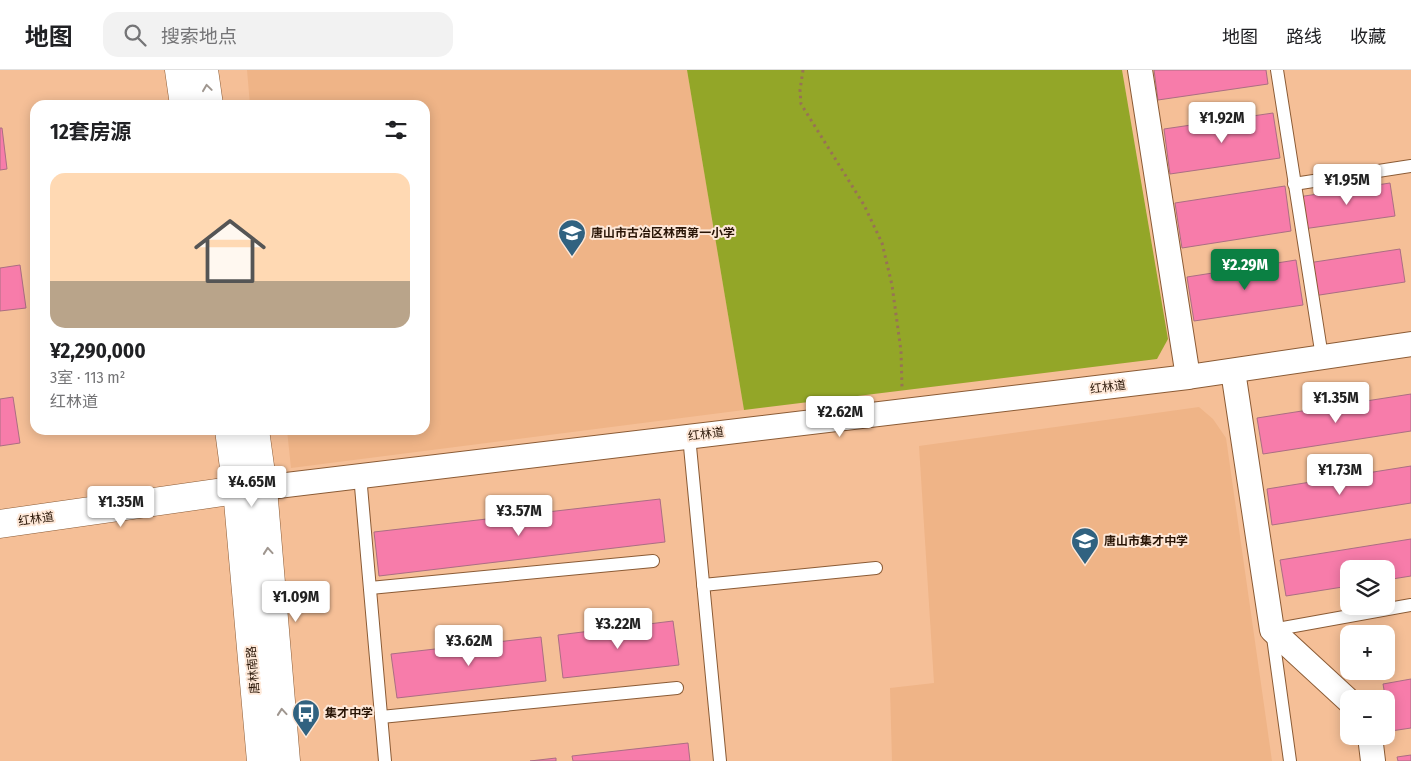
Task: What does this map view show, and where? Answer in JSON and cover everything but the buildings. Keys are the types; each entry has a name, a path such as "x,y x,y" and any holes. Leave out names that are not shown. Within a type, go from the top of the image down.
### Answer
{"main road":[{"path":"179,70 183,100"},
{"path":"204,70 208,100"},
{"name":"唐林南路","path":"231,435 250,489 286,761"},
{"name":"唐林南路","path":"255,435 250,489 262,761"},
{"name":"红林道","path":"0,524 250,489"}],"street":[{"path":"1140,70 1188,377"},
{"name":"红林道","path":"250,489 1188,377 1411,344"},
{"path":"1233,371 1272,630 1340,693"},
{"path":"1371,745 1373,761"}],"lane":[{"path":"1276,70 1322,358"},
{"path":"1294,184 1411,166"},
{"path":"689,436 720,761"},
{"path":"360,475 385,761"},
{"path":"370,588 653,561"},
{"path":"703,585 876,568"},
{"path":"1290,761 1272,630 1411,605"},
{"path":"381,717 677,688"}],"path":[{"path":"803,70 800,90 801,104 864,205 882,243 892,285 899,341 903,411"}],"shaded area":[{"name":"唐山市古冶区林西第一小学","path":"247,70 687,70 744,410 291,468 288,435 430,435 430,100 250,100"},
{"name":"唐山市集才中学","path":"1199,407 1213,419 1226,438 1272,761 892,761 890,688 934,683 919,446"}],"green space":[{"path":"687,70 1122,70 1168,339 1157,359 744,410"}],"place":[{"name":"唐山市古冶区林西第一小学","path":"572,257"},
{"name":"唐山市集才中学","path":"1085,565"},
{"name":"集才中学","path":"306,737"}]}
